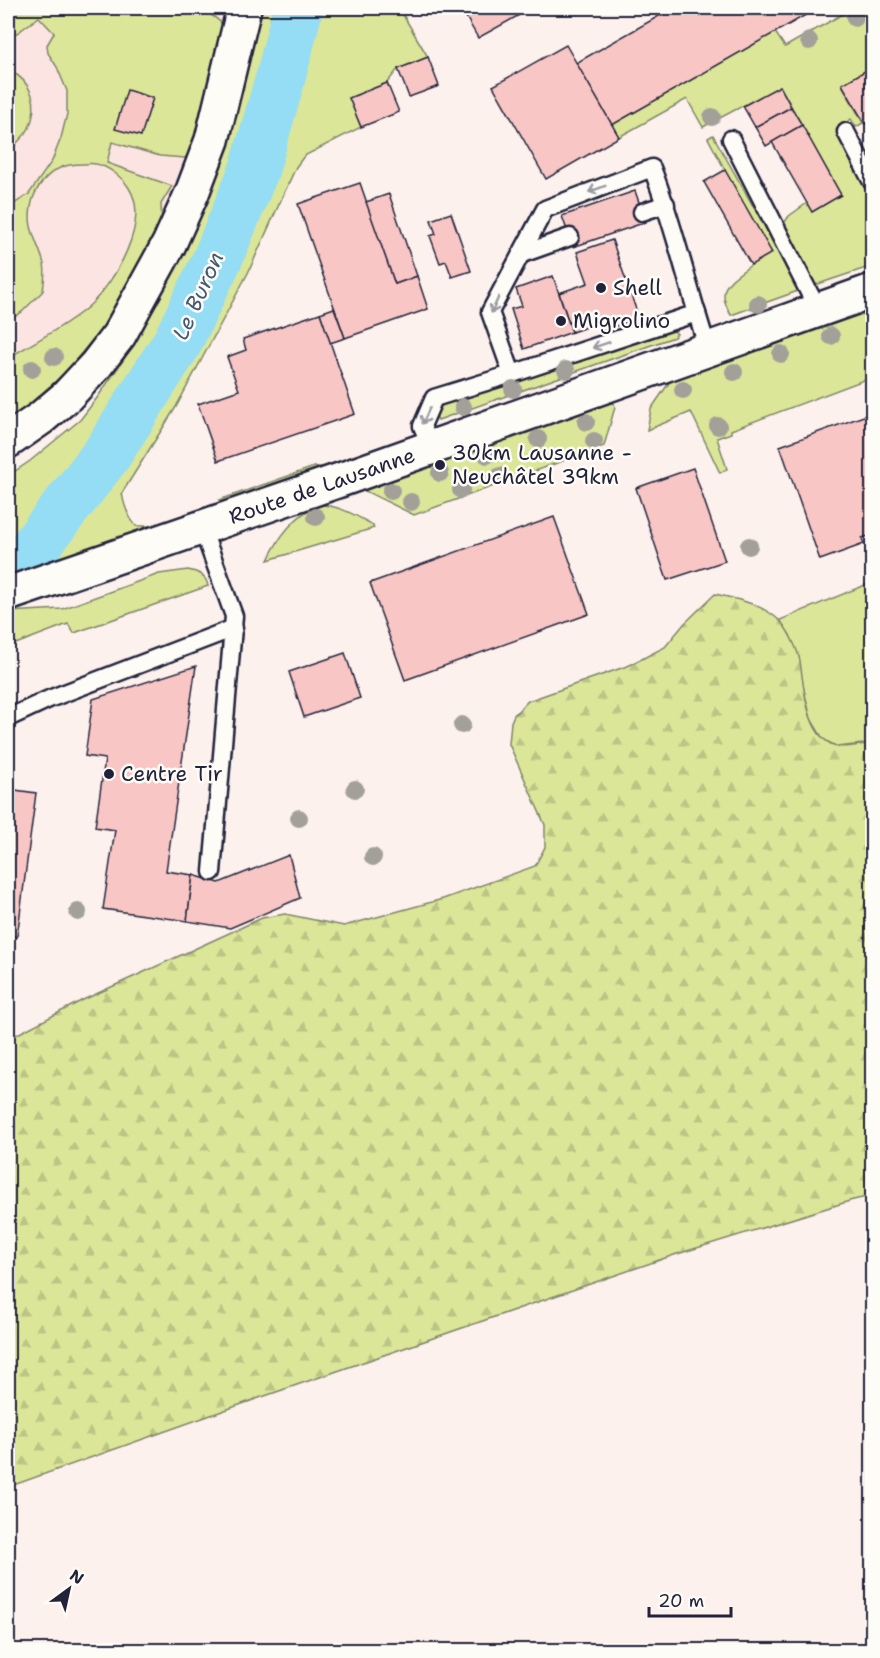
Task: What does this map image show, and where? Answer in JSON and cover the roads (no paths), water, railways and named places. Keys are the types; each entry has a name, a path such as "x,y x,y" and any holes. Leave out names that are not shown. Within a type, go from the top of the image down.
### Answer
{"main road":[{"path":"8,441 50,411 96,365 118,335 163,255 192,193 212,140 244,8"},
{"name":"Route de Lausanne","path":"8,594 202,528 873,291"}],"lane":[{"path":"846,132 873,182"},
{"path":"730,139 818,310"},
{"path":"512,374 490,312 545,209 652,168 666,204 708,349"},
{"path":"642,212 666,204"},
{"path":"522,254 570,237"},
{"path":"430,447 422,426 434,398 697,313"},
{"path":"202,528 234,616 212,872"},
{"path":"8,718 49,699 234,628"}],"waterway":[{"name":"Le Buron","path":"31,552 107,454 177,343 217,260 254,170 298,8"}],"place":[{"name":"Shell","path":"601,288"},
{"name":"Migrolino","path":"561,321"},
{"name":"30km Lausanne - Neuchâtel 39km","path":"440,465"},
{"name":"Centre Tir","path":"109,774"}]}
